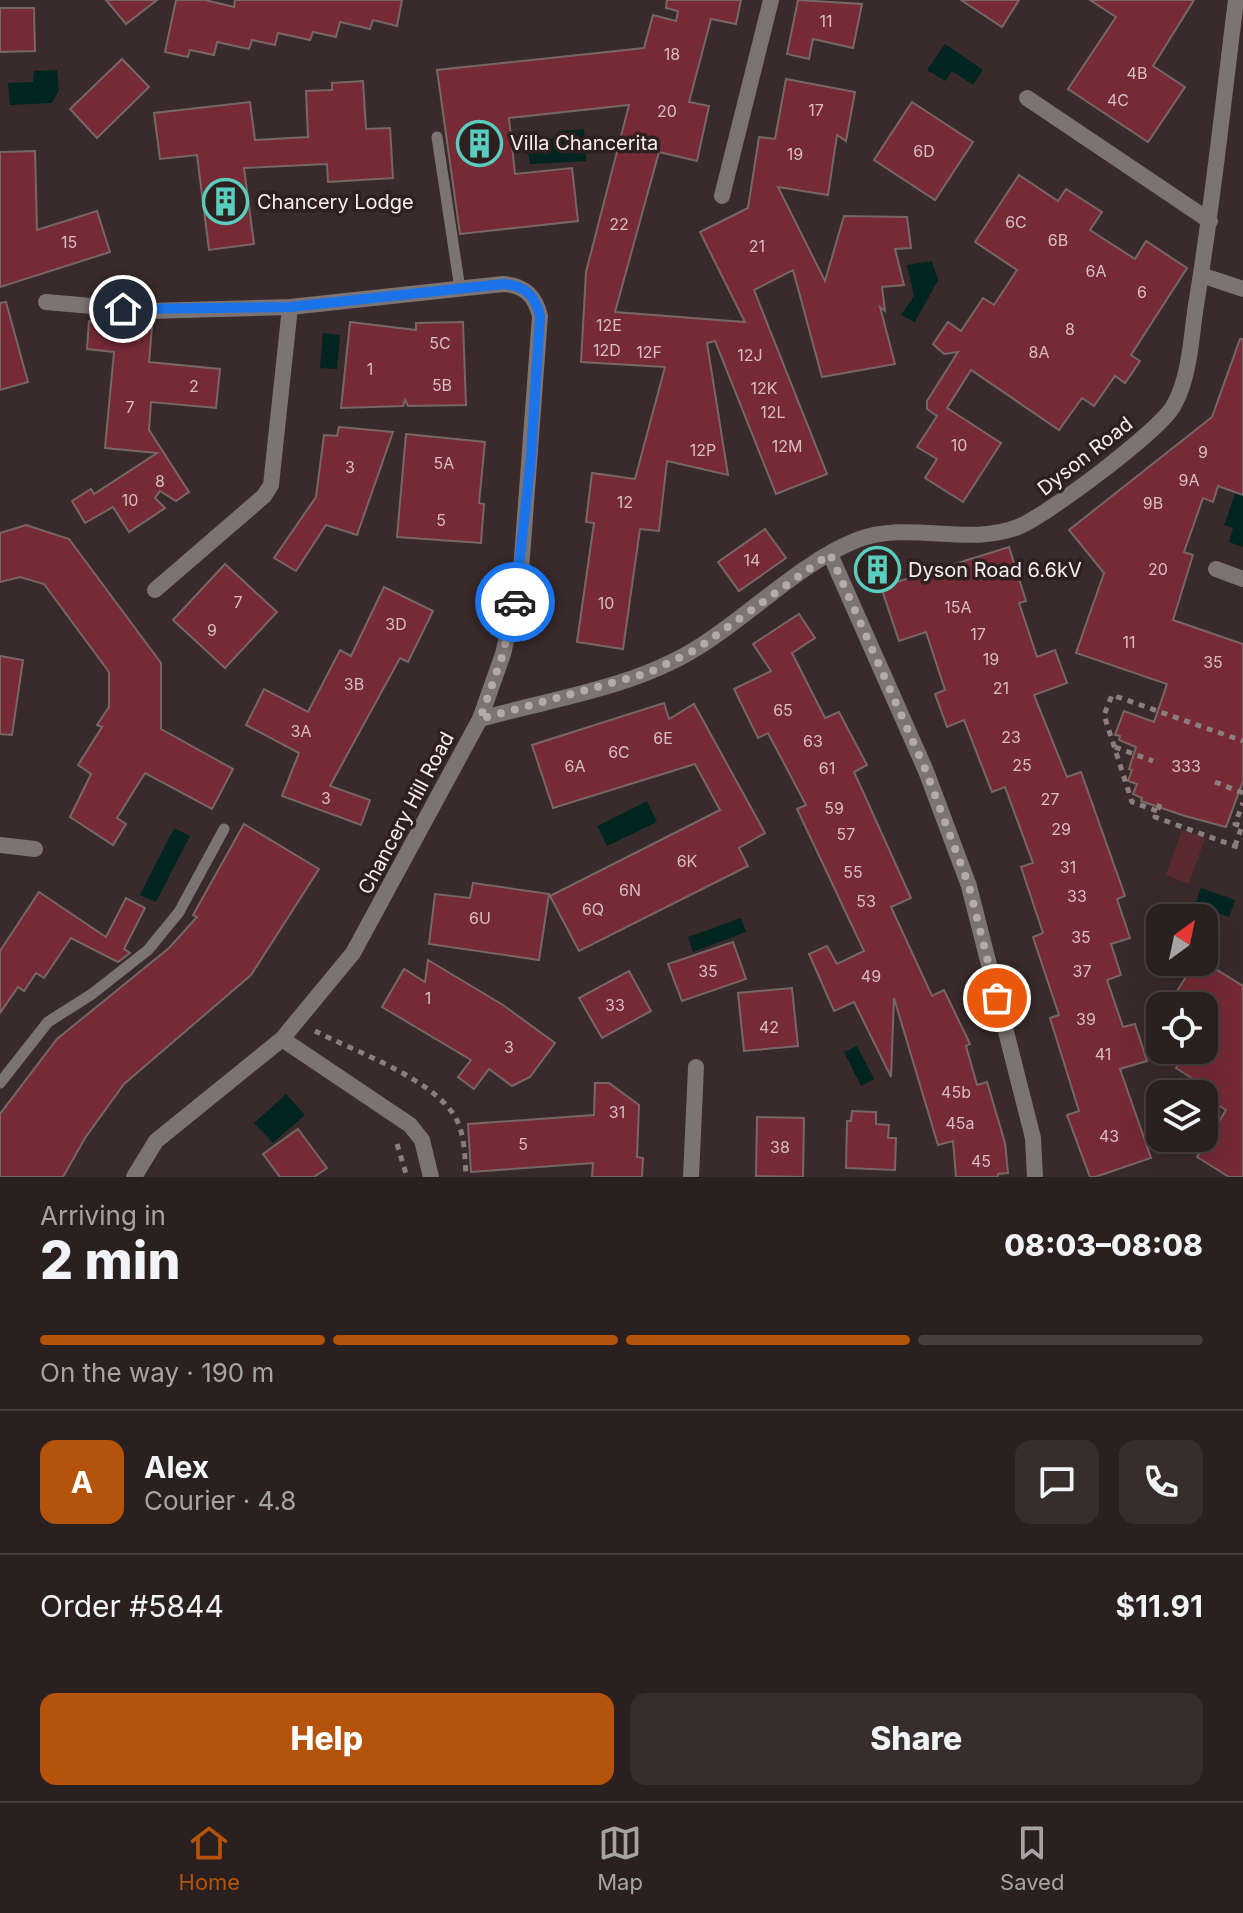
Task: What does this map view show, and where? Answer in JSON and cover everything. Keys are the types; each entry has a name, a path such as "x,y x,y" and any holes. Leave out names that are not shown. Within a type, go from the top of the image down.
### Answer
{"street":[{"path":"722,196 771,0"},
{"name":"Dyson Road","path":"480,719 648,673 697,649 830,554 856,540 884,533 996,534 1041,516 1155,428 1173,407 1184,381 1210,221 1236,0"},
{"path":"1027,98 1210,221"},
{"path":"1201,275 1243,289"},
{"name":"Chancery Hill Road","path":"46,302 149,311 290,307 513,285 532,296 540,316 520,584 503,654 480,719 353,953 287,1042 156,1141 134,1177"},
{"path":"155,590 264,496 271,485 290,307"},
{"path":"830,554 926,771 969,886 1033,1138 1035,1177"},
{"path":"1216,569 1243,579"},
{"path":"0,845 35,849"},
{"path":"287,1042 410,1125 422,1140 431,1177"},
{"path":"691,1177 696,1067"}],"lane":[{"path":"437,137 460,289"},
{"path":"0,1083 48,1022 92,994 148,950 179,912 224,829"}],"path":[{"path":"1157,811 1132,802 1104,715 1112,695 1243,741"},
{"path":"1115,747 1153,761"},
{"path":"1215,782 1243,793"},
{"path":"1235,846 1242,826 1235,824 1243,803"},
{"path":"1160,804 1155,817 1243,849"},
{"path":"287,1042 307,1027 416,1082 439,1098 456,1118 465,1152 466,1177"}],"shaded area":[{"path":"1182,830 1205,838 1189,884 1166,875"}],"water":[{"path":"945,44 983,70 973,85 952,71 945,81 927,70"},
{"path":"57,70 59,90 52,103 10,105 8,83 33,82 34,71"},
{"path":"584,129 586,161 530,164 527,147 534,137 552,139 559,131"},
{"path":"932,261 938,280 915,322 901,315 914,296 907,265"},
{"path":"323,333 340,335 337,369 320,368"},
{"path":"1236,492 1243,495 1243,547 1229,542 1233,528 1224,525"},
{"path":"647,801 657,822 607,846 597,826"},
{"path":"174,828 190,836 156,902 140,895"},
{"path":"1201,888 1235,900 1229,917 1218,913 1218,904 1196,904"},
{"path":"741,918 746,932 693,952 688,937"},
{"path":"857,1046 874,1079 861,1086 844,1052"},
{"path":"286,1094 305,1115 273,1143 254,1123"}],"building":[{"path":"106,0 157,0 126,24"},
{"path":"176,0 205,0 234,7 235,0 402,0 397,26 373,20 370,29 340,22 336,37 313,32 310,40 278,33 275,45 252,40 249,49 217,42 214,55 190,50 188,57 165,52"},
{"path":"667,0 741,0 736,24 711,19 689,102 709,106 697,161 659,152 615,312 745,322 700,232 748,208 759,137 775,139 786,79 855,92 846,141 837,135 828,195 778,187 825,281 844,216 907,217 911,248 895,249 904,285 882,287 885,311 880,307 895,364 822,377 793,270 754,290 827,474 776,494 715,341 707,343 728,475 667,461 659,531 640,529 623,649 577,642 594,523 586,522 592,473 635,479 665,367 581,362 586,272 629,105 509,118 515,174 572,168 578,221 460,234 437,70 644,48 653,15 676,21 678,11 666,8"},
{"path":"798,0 862,4 853,48 813,39 809,59 787,54"},
{"path":"961,0 1019,0 1002,27"},
{"path":"1090,0 1194,0 1153,66 1185,87 1148,142 1068,89 1116,17"},
{"path":"0,8 34,8 35,51 0,52"},
{"path":"122,59 149,87 97,138 70,109"},
{"path":"363,81 366,129 390,128 393,178 328,182 327,164 244,168 254,244 209,250 197,155 160,159 154,113 250,102 255,140 308,137 306,91 332,90 332,83"},
{"path":"912,102 973,142 935,200 874,160"},
{"path":"35,151 37,230 97,211 110,252 0,287 0,152"},
{"path":"1019,175 1058,201 1066,189 1102,212 1090,230 1135,259 1146,241 1187,268 1131,355 1140,361 1125,383 1115,376 1094,406 1082,398 1059,430 971,370 947,408 1001,443 963,502 925,478 937,459 917,447 937,416 927,409 927,401 958,352 944,354 933,344 948,322 961,331 983,298 994,305 1017,270 975,242"},
{"path":"6,302 28,382 0,390 0,303"},
{"path":"89,321 152,327 149,362 220,369 216,408 151,402 149,430 189,492 176,501 160,491 155,498 165,508 129,532 113,507 85,523 72,501 91,489 94,494 157,453 105,448 114,352 87,349"},
{"path":"350,322 416,330 416,323 463,322 466,405 408,406 405,400 403,406 341,408"},
{"path":"1240,339 1243,339 1243,495 1218,486 1213,502 1203,498 1184,552 1193,555 1173,620 1243,644 1243,781 1226,827 1141,801 1142,798 1133,794 1137,784 1128,781 1136,747 1115,735 1124,711 1154,722 1167,684 1076,653 1104,573 1069,530 1212,417"},
{"path":"339,427 393,432 357,535 326,525 296,571 274,558 316,497 324,435 337,436"},
{"path":"406,434 485,442 479,503 484,504 481,543 397,537"},
{"path":"26,525 69,539 161,663 161,729 233,769 212,809 145,773 117,818 126,824 113,845 70,817 91,774 78,765 102,727 97,725 109,707 109,672 44,584 20,577 0,582 0,533"},
{"path":"765,529 786,558 739,591 718,562"},
{"path":"1009,547 1026,601 1019,603 1037,657 1055,650 1067,683 1034,695 1067,777 1081,772 1125,896 1117,899 1130,938 1111,944 1121,975 1107,980 1123,1027 1135,1024 1146,1058 1146,1061 1120,1069 1146,1144 1146,1152 1151,1158 1090,1177 1067,1115 1079,1111 1050,1018 1059,1015 1033,937 1043,933 1021,867 1033,863 1005,787 992,792 964,720 947,727 935,694 945,690 926,632 899,641 881,587"},
{"name":"Dyson Road 6.6kV","path":"888,556 895,574 866,584 860,566"},
{"path":"225,564 277,612 225,668 173,620"},
{"path":"384,587 433,611 408,662 400,658 330,786 370,800 361,825 282,796 299,753 246,725 264,689 308,712 340,650 351,656"},
{"path":"799,614 815,638 792,653 825,718 839,712 867,765 854,772 911,898 891,907 932,996 944,990 970,1044 966,1046 977,1085 987,1082 1005,1143 1008,1173 998,1174 998,1177 956,1177 953,1141 938,1145 894,998 891,1077 854,1002 834,1011 809,954 827,946 837,964 864,951 797,809 806,805 768,733 758,738 734,689 771,671 753,644"},
{"path":"0,656 23,660 12,735 0,734"},
{"path":"664,703 669,719 694,704 765,833 739,848 748,866 579,951 550,896 720,810 695,764 553,808 532,745"},
{"path":"244,824 319,869 251,975 124,1084 85,1138 63,1177 0,1177 0,1114 57,1039 169,948 197,917 193,915"},
{"path":"473,883 549,894 539,960 429,944 435,894 470,898"},
{"path":"39,892 106,937 126,898 145,908 124,949 130,953 118,962 71,938 44,978 36,973 24,991 18,987 0,1013 0,951"},
{"path":"733,942 746,979 682,1001 668,964"},
{"path":"428,960 503,1005 555,1043 530,1077 512,1086 489,1069 474,1089 458,1077 471,1060 382,1007 404,969 425,982"},
{"path":"629,971 651,1011 602,1038 579,998"},
{"path":"1218,971 1243,986 1243,1177 1229,1177 1197,1157 1200,1152 1218,1152 1218,1123 1226,1110 1218,1105 1218,1080 1194,1080 1176,1068 1178,1064 1218,1064 1218,992 1177,992 1186,976 1218,976"},
{"path":"792,988 798,1046 744,1051 738,993"},
{"path":"595,1083 609,1083 639,1105 637,1157 643,1158 642,1177 592,1177 593,1163 471,1172 468,1124 594,1115"},
{"path":"852,1111 876,1112 876,1124 889,1125 888,1138 896,1138 895,1170 846,1168 847,1121 851,1121"},
{"path":"757,1117 804,1118 803,1177 756,1176"},
{"path":"298,1129 327,1168 314,1177 280,1177 263,1154"}],"way so far":[{"path":"515,602 503,654 480,719 648,673 697,649 830,554 926,771 969,886 997,998"}],"place":[{"name":"Villa Chancerita","path":"479,143"},
{"name":"Chancery Lodge","path":"226,202"},
{"name":"Dyson Road 6.6kV","path":"877,570"}],"route":[{"path":"123,309 290,307 503,284 523,289 532,296 540,316 520,584 515,602"}]}
